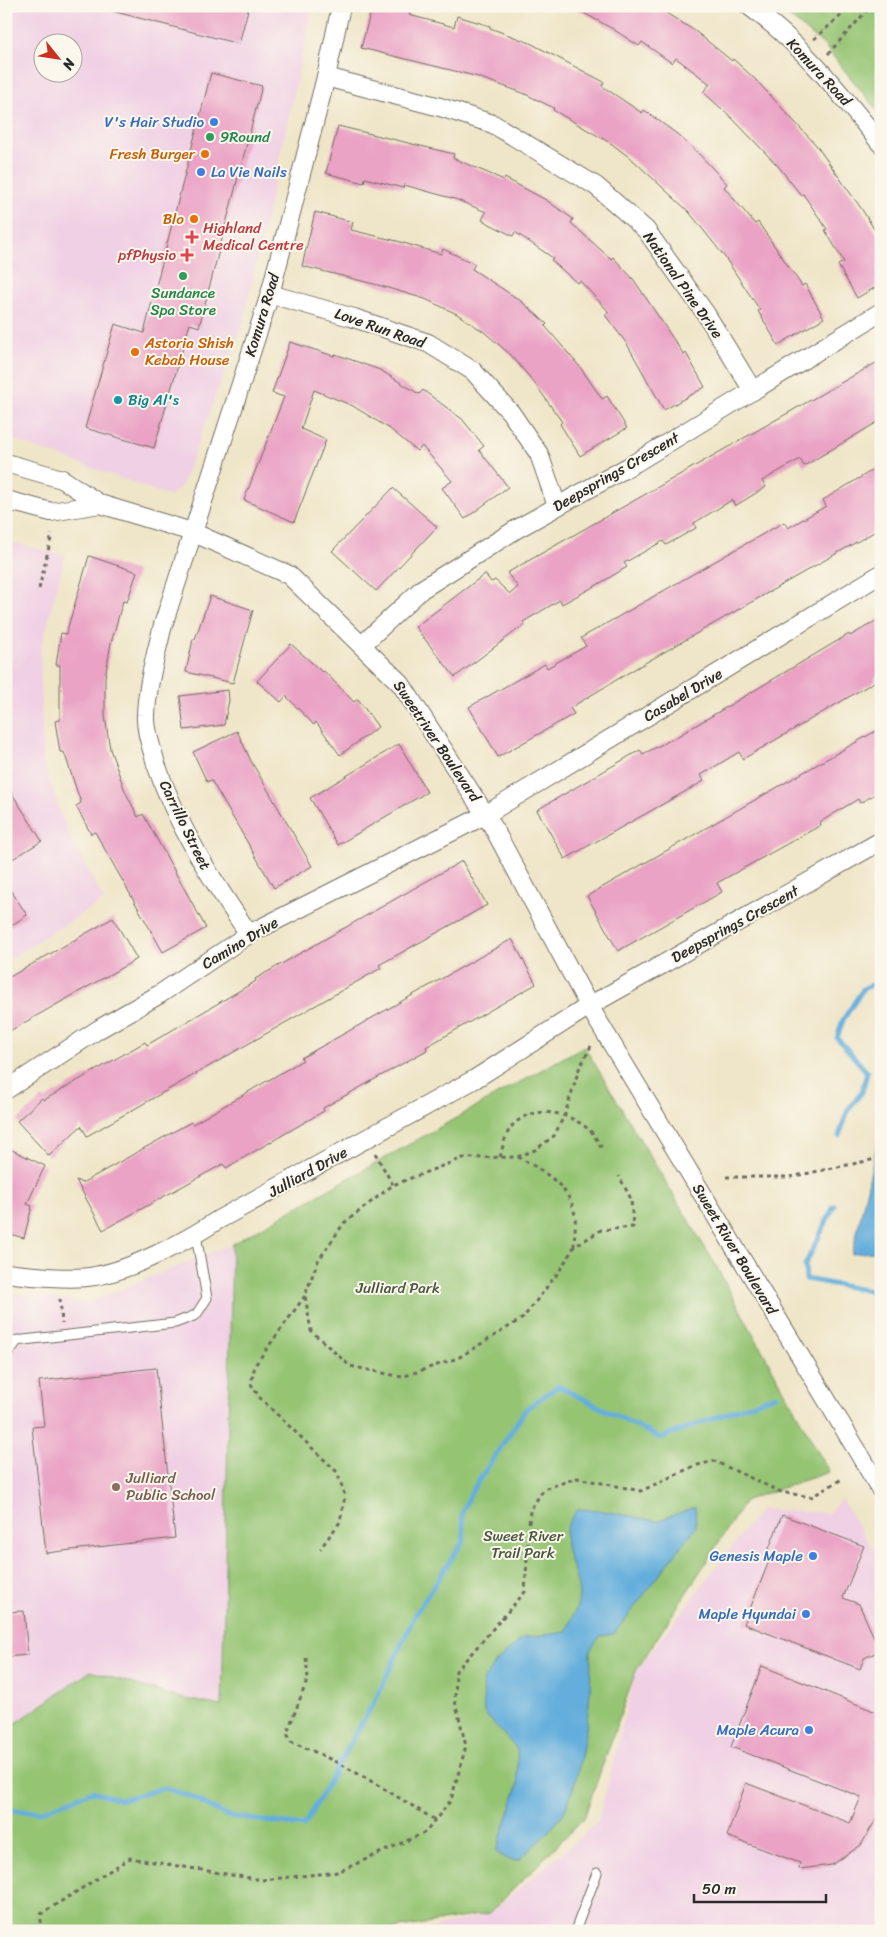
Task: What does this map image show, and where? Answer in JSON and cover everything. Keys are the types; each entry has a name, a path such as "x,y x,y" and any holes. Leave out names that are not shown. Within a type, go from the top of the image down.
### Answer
{"street":[{"name":"Komura Road","path":"192,532 270,294 326,77 341,6"},
{"name":"Komura Road","path":"749,6 802,50 836,86 881,144"},
{"name":"National Pine Drive","path":"326,77 440,107 493,124 596,186 646,230 706,314 753,391"},
{"name":"Love Run Road","path":"270,294 354,318 428,343 473,371 511,413 539,454 557,506"},
{"name":"Deepsprings Crescent","path":"362,645 422,589 515,530 635,463 881,312"},
{"name":"Sweetriver Boulevard","path":"6,463 62,479 100,504 192,532 289,575 401,684 485,815 589,1006"},
{"name":"Sweetriver Boulevard","path":"6,500 51,512 100,504"},
{"name":"Carrillo Street","path":"192,532 163,625 153,668 146,716 152,751 168,798 194,851 249,934"},
{"name":"Casabel Drive","path":"485,815 881,574"},
{"name":"Camino Drive","path":"6,1090 99,1029 160,994 249,934 485,815"},
{"name":"Deepsprings Crescent","path":"589,1006 881,841"},
{"name":"Julliard Drive","path":"6,1274 94,1277 127,1268 196,1235 218,1220 270,1194 475,1079 589,1006"},
{"name":"Sweet River Boulevard","path":"589,1006 881,1490"}],"lane":[{"path":"6,1342 175,1323 196,1315 207,1298 196,1235"},
{"path":"6,1356 18,1340"},
{"path":"575,1931 598,1873"}],"path":[{"path":"810,43 852,6"},
{"path":"824,58 871,6"},
{"path":"39,589 52,534"},
{"path":"320,1549 340,1522 345,1496 337,1472 260,1398 251,1384 255,1365 305,1295 318,1261 344,1223 393,1185 463,1158 517,1157 535,1150 554,1136 565,1114 579,1069 591,1046"},
{"path":"500,1157 505,1139 513,1125 534,1113 565,1114 589,1129 603,1150"},
{"path":"368,1138 393,1185"},
{"path":"517,1157 540,1169 559,1184 574,1210 574,1246"},
{"path":"726,1177 790,1177 881,1158"},
{"path":"305,1295 311,1331 350,1366 402,1377 458,1358 522,1318 560,1270 574,1246 601,1230 632,1227 631,1199 620,1176"},
{"path":"60,1299 62,1335"},
{"path":"41,1931 41,1914 130,1858 262,1880 338,1872 426,1832 451,1800 466,1746 456,1701 456,1671 525,1592 530,1510 544,1489 577,1478 641,1491 694,1466 714,1461 781,1492 812,1497 842,1479"},
{"path":"306,1658 308,1678 287,1733 291,1742 333,1759 359,1773 435,1820"}],"shaded area":[{"path":"6,6 313,6 243,323 182,485 170,496 6,437"},
{"path":"6,541 65,556 40,653 43,762 66,830 104,900 6,961"},
{"name":"Julliard Public School","path":"232,1244 222,1707 180,1698 6,1730 6,1293 88,1303"},
{"path":"841,1499 881,1562 881,1931 421,1931 490,1913 598,1822 636,1671 761,1509 828,1513"}],"green space":[{"path":"776,6 881,6 881,115 823,44"},
{"name":"Sweet River Trail Park","path":"584,1046 716,1266 829,1472 746,1500 636,1671 584,1818 490,1913 382,1931 6,1931 6,1730 91,1671 180,1698 222,1706 232,1244"}],"water":[{"path":"881,1127 881,1251 852,1254"},
{"path":"695,1507 696,1527 614,1634 600,1636 590,1651 590,1687 585,1733 576,1778 570,1797 564,1812 549,1831 519,1860 511,1861 496,1852 518,1785 517,1749 484,1713 483,1681 497,1661 523,1638 566,1632 576,1609 579,1595 565,1541 570,1520 578,1509 598,1510 657,1521"}],"building":[{"path":"112,6 249,6 239,44 112,11"},
{"path":"372,6 412,6 409,15 454,27 457,16 490,26 490,28 530,43 604,82 602,86 642,113 644,110 677,134 700,155 727,184 724,187 755,224 758,222 802,286 805,284 824,318 778,345 758,311 760,310 724,256 689,212 634,161 612,144 553,110 554,108 523,93 475,76 361,48"},
{"path":"571,6 655,6 695,31 732,61 733,59 756,80 816,145 861,208 881,240 881,284 857,298 838,265 844,262 825,230 827,229 803,194 801,195 778,166 731,117 703,92 710,84 676,58 672,63 642,42 639,46"},
{"path":"211,73 262,86 199,327 190,324 154,448 85,428 115,324 144,333"},
{"path":"338,126 454,154 453,158 504,180 505,178 546,200 573,219 571,223 611,259 613,257 634,280 684,355 686,353 705,387 664,410 627,344 605,315 609,312 580,281 577,283 551,260 553,258 515,232 513,236 482,220 486,212 455,199 404,185 403,188 365,178 364,183 326,173"},
{"path":"315,212 353,222 351,230 441,254 443,249 475,264 472,269 521,301 547,324 545,326 580,367 602,399 607,396 627,428 580,456 560,424 562,422 536,385 511,355 484,332 457,314 425,299 302,266"},
{"path":"290,342 334,356 335,354 380,370 419,394 423,390 462,419 484,446 479,450 508,487 465,519 442,488 452,481 422,446 417,451 390,429 353,406 314,390 301,429 326,440 294,522 244,500 284,397 272,393"},
{"path":"881,360 881,420 804,466 800,459 762,481 766,487 735,506 732,500 694,523 696,528 666,545 663,541 624,563 627,567 597,585 562,604 560,600 523,622 525,624 455,677 415,627 485,574 491,582 495,580 510,594 518,587 507,573"},
{"path":"881,465 881,528 638,667 570,708 574,714 498,757 469,707 545,664 547,668 586,646 581,638 784,522 788,528 826,506 823,500"},
{"path":"393,488 437,527 376,591 332,551"},
{"path":"89,556 137,572 127,602 123,601 111,643 105,677 105,716 110,749 125,791 138,817 143,814 206,928 163,952 95,832 91,834 76,806 81,803 64,752 60,752 55,721 60,720 60,665 56,665 61,633 66,634"},
{"path":"210,596 253,610 233,683 186,672 193,639 195,639"},
{"path":"881,618 881,674 875,678 876,681 743,759 739,752 701,775 704,781 565,859 537,810 640,750 643,754 678,736 849,634 850,636"},
{"path":"291,644 322,672 324,671 354,702 358,699 378,727 340,755 316,722 314,725 286,696 281,702 257,681"},
{"path":"228,690 229,700 224,725 184,730 180,696"},
{"path":"881,728 881,791 860,803 858,799 820,822 821,825 717,883 722,892 618,951 587,896"},
{"path":"237,731 251,761 312,866 274,888 211,780 207,782 193,752"},
{"path":"399,744 427,792 338,845 310,798"},
{"path":"6,784 42,841 6,863"},
{"path":"462,861 487,905 379,965 381,968 87,1136 81,1126 49,1156 17,1121 42,1098 44,1100 145,1042 147,1045 256,981 255,979"},
{"path":"6,883 27,915 6,929"},
{"path":"113,918 137,959 6,1033 6,979"},
{"path":"512,939 536,984 426,1047 427,1050 323,1108 324,1111 226,1168 223,1164 103,1230 76,1180 82,1183 191,1122 193,1124 303,1060 301,1058"},
{"path":"6,1147 45,1166 27,1204 32,1206 24,1238 6,1233"},
{"path":"156,1368 175,1538 46,1553 32,1427 44,1426 39,1381"},
{"name":"Maple Hyundai","path":"782,1515 864,1546 843,1598 859,1604 880,1651 864,1658 860,1669 744,1624 769,1561 765,1559"},
{"path":"24,1611 28,1655 6,1657 6,1612"},
{"name":"Maple Acura","path":"762,1666 881,1714 881,1811 861,1845 832,1865 799,1869 800,1863 727,1836 746,1783 850,1823 861,1797 731,1747"}],"waterway":[{"path":"839,1136 848,1110 862,1092 867,1072 837,1038 843,1020 863,989 881,980"},
{"path":"834,1206 805,1265 806,1279 870,1291 881,1296"},
{"path":"6,1810 40,1812 93,1791 121,1800 164,1788 192,1797 227,1816 304,1826 379,1693 416,1613 464,1540 462,1513 472,1491 526,1409 558,1386 660,1438 776,1395"}],"place":[{"name":"V's Hair Studio","path":"214,122"},
{"name":"9Round","path":"210,137"},
{"name":"Fresh Burger","path":"205,154"},
{"name":"La Vie Nails","path":"201,172"},
{"name":"Blo","path":"194,219"},
{"name":"Highland Medical Centre","path":"192,237"},
{"name":"pfPhysio","path":"187,255"},
{"name":"Sundance Spa Store","path":"183,276"},
{"name":"Astoria Shish Kebab House","path":"135,352"},
{"name":"Big Al's","path":"118,400"},
{"name":"Julliard Public School","path":"116,1487"},
{"name":"Genesis Maple","path":"813,1556"},
{"name":"Maple Hyundai","path":"806,1614"},
{"name":"Maple Acura","path":"809,1730"}],"park label":[{"name":"Julliard Park","path":"398,1288"}]}
